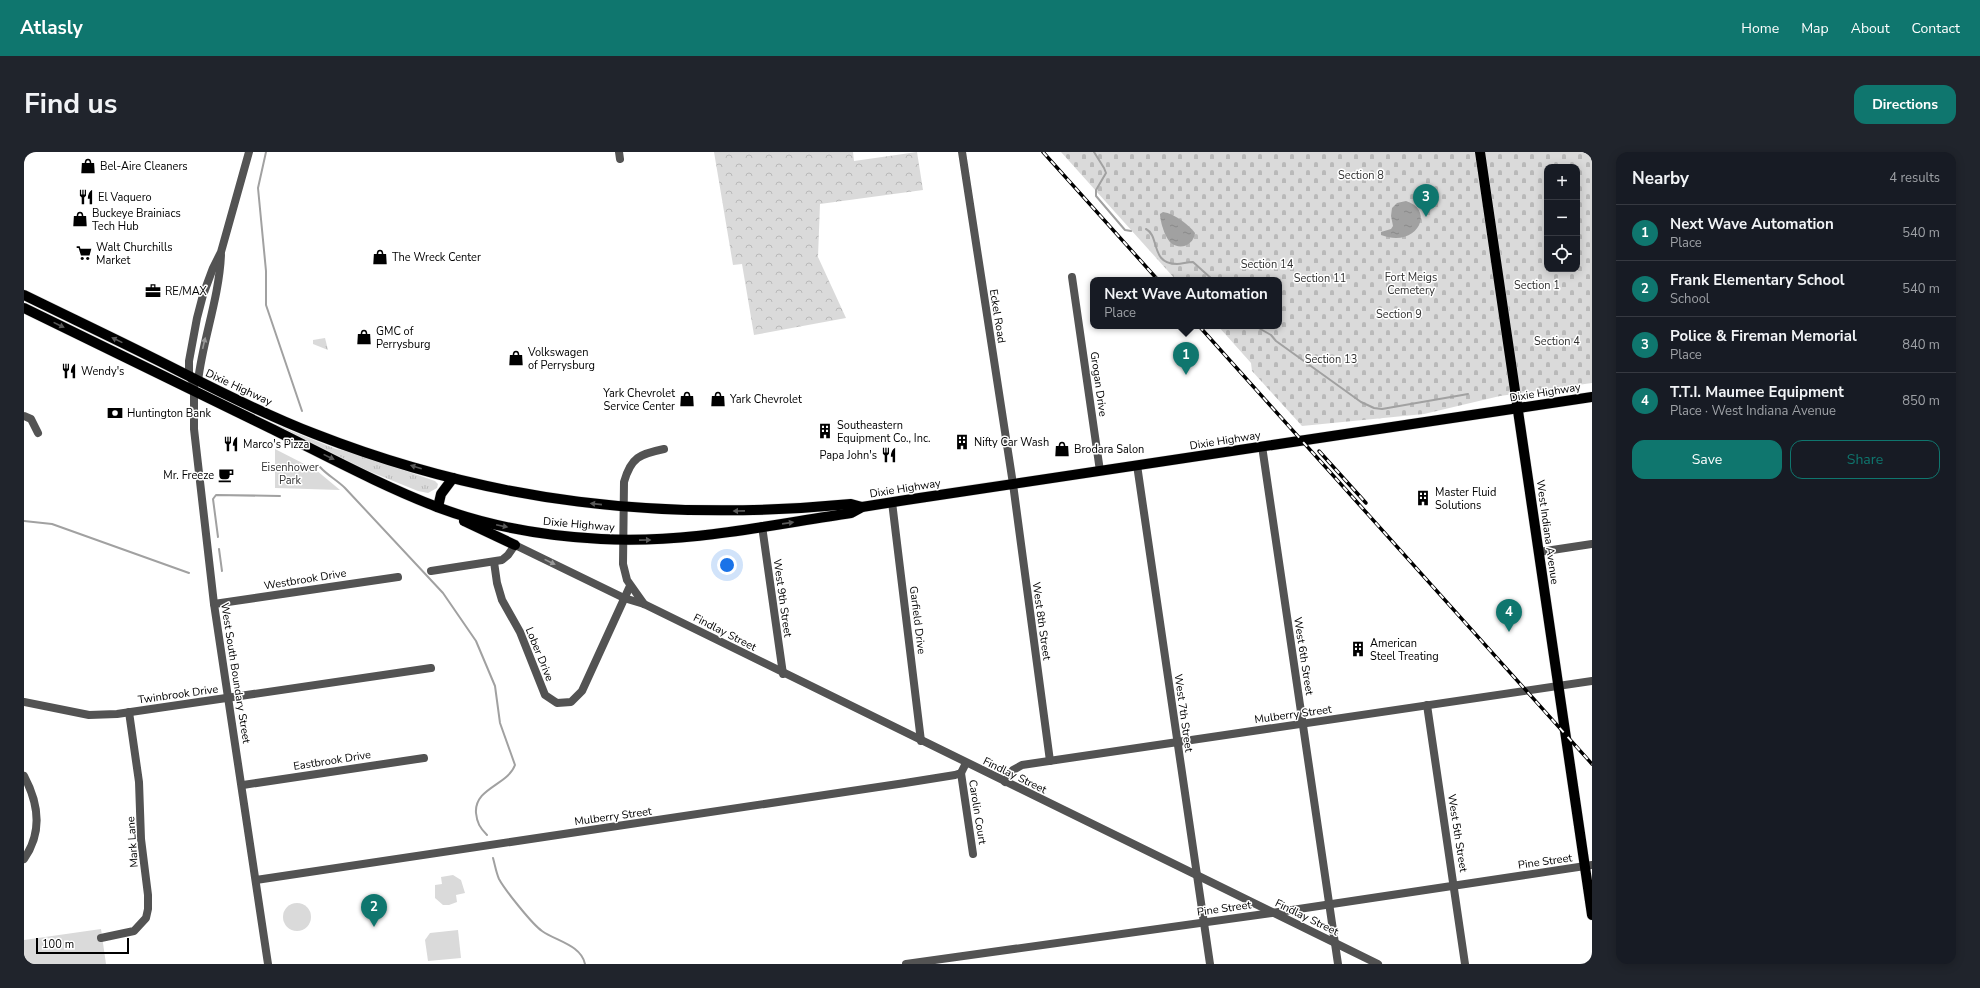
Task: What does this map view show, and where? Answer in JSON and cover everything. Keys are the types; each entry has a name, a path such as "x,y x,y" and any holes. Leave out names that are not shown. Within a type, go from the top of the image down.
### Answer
{"main road":[{"name":"West Indiana Avenue","path":"1480,152 1559,686 1588,865 1592,915"},
{"name":"Dixie Highway","path":"24,295 364,474 438,507 499,525 531,532 582,538 623,540 674,538 762,526 851,513 862,507 892,502 1592,397"},
{"name":"Dixie Highway","path":"24,308 110,350 193,383 198,388 203,388 260,416 300,428 389,460 454,478 544,497 623,507 702,511 778,510 851,504 862,507"},
{"path":"454,478 441,494 438,507 515,545"}],"street":[{"name":"West South Boundary Street","path":"193,383 201,355 220,270 221,252 249,152"},
{"name":"Eckel Road","path":"962,152 1013,484"},
{"name":"West South Boundary Street","path":"221,252 212,268 197,318 189,361 193,383 195,436 214,604 268,964"},
{"name":"Grogan Drive","path":"1072,277 1100,471"},
{"path":"24,416 31,419 38,433"},
{"name":"West 6th Street","path":"1262,446 1338,964"},
{"name":"Findlay Street","path":"644,604 630,586 623,564 624,482 632,464 638,457 645,453 664,449"},
{"name":"West 7th Street","path":"1137,465 1210,964"},
{"name":"West 8th Street","path":"1013,484 1050,761"},
{"name":"Garfield Drive","path":"892,502 921,741"},
{"name":"West 9th Street","path":"762,526 783,674"},
{"path":"1539,552 1592,544"},
{"path":"431,572 494,562 505,558 515,545"},
{"name":"Findlay Street","path":"515,545 624,598 644,604 783,674 1378,964"},
{"name":"Lober Drive","path":"494,562 502,600 520,632 545,695 556,703 571,702 582,691 630,586"},
{"name":"Westbrook Drive","path":"214,604 398,576"},
{"name":"Twinbrook Drive","path":"24,702 89,714 129,712 431,668"},
{"name":"Mulberry Street","path":"1005,782 1017,767 1050,761 1592,681"},
{"name":"West 5th Street","path":"1427,705 1465,964"},
{"name":"Mark Lane","path":"101,938 134,931 146,918 148,909 148,895 141,839 139,782 129,712"},
{"name":"Eastbrook Drive","path":"242,785 424,758"},
{"path":"961,773 966,763"},
{"name":"Mulberry Street","path":"256,880 824,796 961,773"},
{"name":"Carolin Court","path":"961,773 973,854"},
{"path":"24,776 34,794 38,821 34,839 24,859"},
{"name":"Pine Street","path":"906,964 1272,913 1588,865"}],"green space":[{"path":"714,152 853,152 854,161 917,152 923,190 820,204 818,257 846,318 754,335 742,264 733,265"},
{"name":"Fort Meigs Cemetery","path":"1061,152 1592,152 1592,383 1500,396 1424,414 1302,426 1252,371 1251,363 1221,329 1282,329 1282,277 1173,277"},
{"path":"325,338 328,350 313,344 313,340"},
{"path":"272,423 336,449 351,452 435,481 438,484 437,488 428,493 418,491 366,470"},
{"name":"Eisenhower Park","path":"275,449 316,470 340,490 275,488"},
{"path":"453,875 461,880 465,893 456,895 457,902 449,905 443,905 435,898 435,885 442,884 441,877"},
{"path":"297,903 307,907 311,917 307,927 297,931 287,927 283,917 287,907"},
{"path":"101,929 106,964 24,964 24,940"},
{"path":"458,930 461,958 428,961 425,940 430,933"}],"water":[{"path":"1406,201 1415,206 1420,212 1421,219 1418,227 1413,233 1404,237 1394,238 1381,235 1381,232 1391,229 1393,226 1391,216 1392,208 1397,203"},
{"path":"1163,212 1177,217 1195,233 1190,243 1179,246 1169,241 1161,221 1160,214"}],"waterway":[{"path":"266,152 258,188 266,271 266,305 302,411"},
{"path":"1094,152 1106,173 1096,190 1096,196 1125,230 1131,231"},
{"path":"1146,229 1153,237 1159,255 1163,260 1168,263 1177,264 1193,262 1210,277"},
{"path":"1260,329 1271,335 1276,341 1361,402 1374,408 1382,409 1468,394"},
{"path":"320,467 345,488 443,593 476,641 495,686 500,723 515,765 506,777 480,798 477,805 476,813 478,823 487,835"},
{"path":"218,537 213,499 216,495 280,496"},
{"path":"24,521 52,524 189,573"},
{"path":"219,549 222,571"},
{"path":"493,858 499,879 526,914 542,931 579,952 585,964"}],"railway":[{"path":"1043,152 1155,277"},
{"path":"1202,329 1592,764"},
{"path":"1319,451 1366,503"}],"place":[{"name":"Bel-Aire Cleaners","path":"88,166"},
{"name":"El Vaquero","path":"86,197"},
{"name":"Police & Fireman Memorial","path":"1426,217"},
{"name":"Buckeye Brainiacs Tech Hub","path":"80,219"},
{"name":"Walt Churchills Market","path":"84,253"},
{"name":"The Wreck Center","path":"380,257"},
{"name":"RE/MAX","path":"153,291"},
{"name":"GMC of Perrysburg","path":"364,337"},
{"name":"Volkswagen of Perrysburg","path":"516,358"},
{"name":"Wendy's","path":"69,371"},
{"name":"Next Wave Automation","path":"1186,375"},
{"name":"Yark Chevrolet Service Center","path":"687,399"},
{"name":"Yark Chevrolet","path":"718,399"},
{"name":"Huntington Bank","path":"115,413"},
{"name":"Southeastern Equipment Co., Inc.","path":"825,431"},
{"name":"Nifty Car Wash","path":"962,442"},
{"name":"Marco's Pizza","path":"231,444"},
{"name":"Brodara Salon","path":"1062,449"},
{"name":"Papa John's","path":"889,455"},
{"name":"Mr. Freeze","path":"226,475"},
{"name":"Master Fluid Solutions","path":"1423,498"},
{"name":"T.T.I. Maumee Equipment","path":"1509,632"},
{"name":"American Steel Treating","path":"1358,649"},
{"name":"Frank Elementary School","path":"374,927"}],"park label":[{"name":"Section 8","path":"1361,175"},
{"name":"Section 14","path":"1267,264"},
{"name":"Section 11","path":"1320,278"},
{"name":"Section 1","path":"1537,285"},
{"name":"Section 9","path":"1399,314"},
{"name":"Section 4","path":"1557,341"},
{"name":"Section 13","path":"1331,359"}]}
